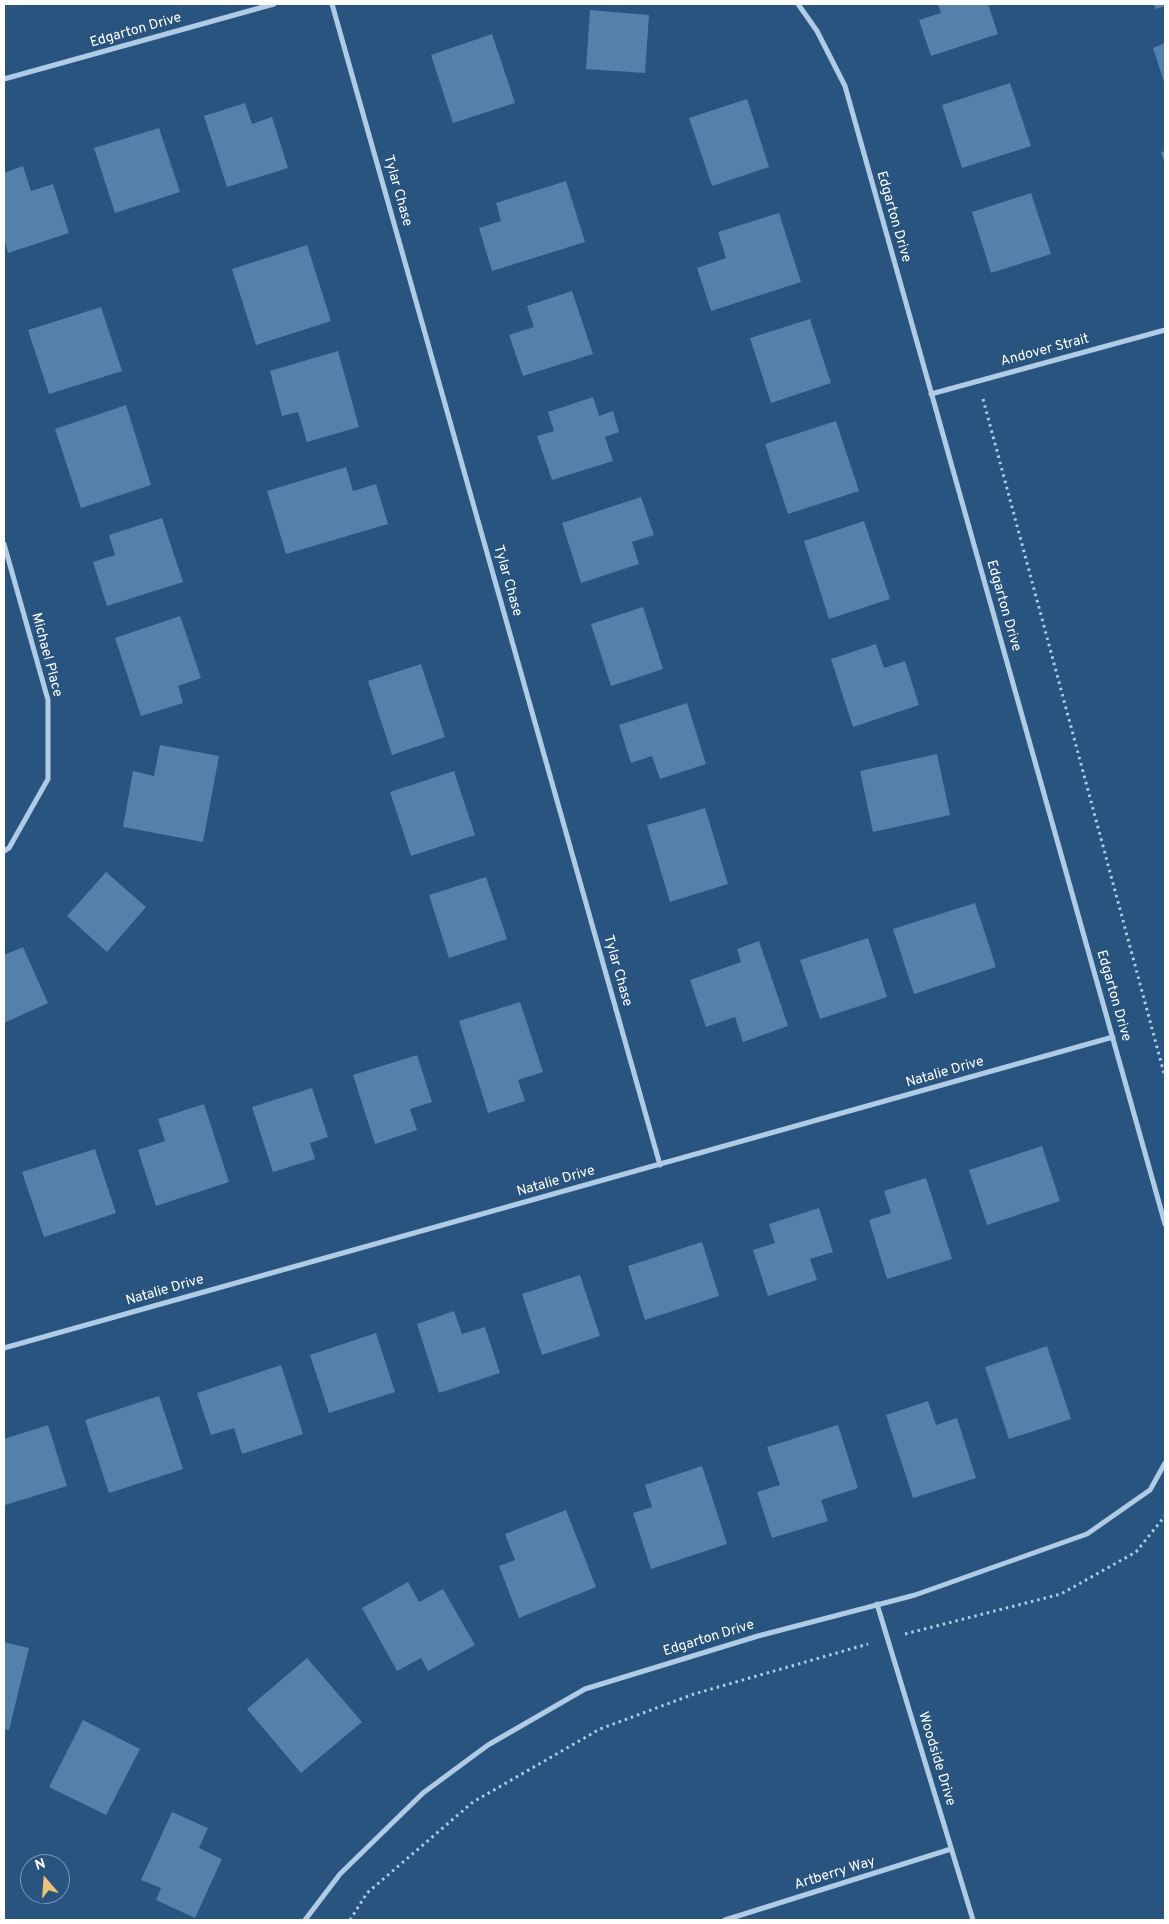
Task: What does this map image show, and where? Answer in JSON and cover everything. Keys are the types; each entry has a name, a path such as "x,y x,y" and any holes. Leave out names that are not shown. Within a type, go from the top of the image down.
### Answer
{"street":[{"name":"Edgarton Drive","path":"4,79 274,4"},
{"name":"Tylar Chase","path":"332,4 660,1165"},
{"name":"Edgarton Drive","path":"798,4 817,30 844,86 1165,1224"},
{"name":"Andover Strait","path":"931,394 1165,330"},
{"name":"Michael Place","path":"4,544 48,700 48,779 9,848 4,851"},
{"name":"Natalie Drive","path":"4,1348 1113,1037"},
{"name":"Edgarton Drive","path":"305,1920 340,1874 423,1794 488,1745 585,1689 758,1636 915,1595 1087,1534 1150,1490 1165,1463"},
{"name":"Woodside Drive","path":"877,1604 973,1920"},
{"name":"Artberry Way","path":"725,1920 951,1849"}],"path":[{"path":"978,381 1165,1077"},
{"path":"350,1920 367,1893 473,1802 600,1729 694,1694 887,1638 1062,1594 1136,1552 1165,1516"}],"building":[{"path":"938,4 988,4 998,34 931,56 919,20 941,13"},
{"path":"1154,4 1165,4 1165,6 1156,9"},
{"path":"590,10 649,15 645,73 586,69"},
{"path":"492,34 515,103 453,123 431,55"},
{"path":"1165,43 1165,85 1153,48"},
{"path":"1010,83 1031,146 962,168 942,105"},
{"path":"747,99 769,167 712,186 689,118"},
{"path":"245,103 252,124 272,117 288,168 227,187 204,116"},
{"path":"159,128 180,192 115,213 94,148"},
{"path":"1165,151 1165,164 1161,152"},
{"path":"23,166 31,191 53,184 69,233 8,253 4,238 4,173"},
{"path":"566,181 585,242 492,271 479,228 501,221 496,203"},
{"path":"1031,193 1051,254 991,273 972,212"},
{"path":"779,213 801,282 711,311 697,268 726,258 718,232"},
{"path":"307,245 331,321 256,345 232,269"},
{"path":"572,291 593,354 523,376 509,335 534,327 527,306"},
{"path":"101,307 122,371 49,394 28,330"},
{"path":"810,319 831,383 771,403 750,338"},
{"path":"338,351 359,427 307,442 298,412 282,416 270,371"},
{"path":"593,397 599,416 613,411 619,432 605,437 613,461 552,480 537,436 554,431 548,412"},
{"path":"126,405 151,485 81,508 55,429"},
{"path":"836,421 859,491 788,514 765,444"},
{"path":"346,467 353,491 376,484 388,524 286,554 267,491"},
{"path":"641,497 654,535 632,542 639,564 581,583 562,523"},
{"path":"162,518 183,582 107,606 93,562 115,555 109,535"},
{"path":"864,521 890,599 829,619 804,541"},
{"path":"643,607 663,669 611,686 591,624"},
{"path":"180,616 201,678 178,686 183,703 141,716 115,638"},
{"path":"876,644 884,668 905,661 919,705 853,727 831,659"},
{"path":"421,664 445,737 392,755 368,681"},
{"path":"687,703 706,764 660,779 652,756 631,763 619,725"},
{"path":"160,745 219,756 203,842 123,827 133,771 154,776"},
{"path":"937,754 950,815 873,832 860,771"},
{"path":"454,771 475,835 411,856 390,792"},
{"path":"705,808 728,884 670,902 647,825"},
{"path":"106,872 146,907 107,952 67,916"},
{"path":"486,877 507,939 449,958 429,895"},
{"path":"975,903 996,967 914,994 893,929"},
{"path":"868,938 887,997 820,1019 800,960"},
{"path":"759,941 788,1026 743,1042 735,1017 706,1027 690,980 741,962 737,949"},
{"path":"23,947 48,1003 4,1023 4,955"},
{"path":"520,1002 543,1072 518,1080 525,1101 488,1113 459,1021"},
{"path":"417,1055 432,1102 410,1109 417,1130 375,1144 353,1075"},
{"path":"312,1088 328,1137 310,1143 315,1159 273,1172 252,1107"},
{"path":"204,1104 229,1182 156,1206 138,1150 165,1141 158,1119"},
{"path":"1042,1146 1060,1201 987,1225 969,1170"},
{"path":"95,1149 116,1213 44,1237 22,1172"},
{"path":"926,1178 952,1259 887,1279 869,1220 891,1213 884,1191"},
{"path":"819,1208 833,1252 810,1259 817,1280 768,1296 753,1250 775,1243 769,1224"},
{"path":"702,1242 719,1296 645,1320 628,1266"},
{"path":"580,1275 600,1336 542,1355 522,1294"},
{"path":"454,1311 462,1334 485,1327 500,1373 439,1393 417,1324"},
{"path":"376,1333 395,1392 329,1413 310,1355"},
{"path":"1047,1346 1071,1419 1009,1439 985,1367"},
{"path":"281,1365 303,1434 242,1454 234,1428 211,1435 197,1393"},
{"path":"159,1396 183,1469 109,1493 85,1420"},
{"path":"928,1401 936,1425 957,1418 976,1478 913,1498 886,1415"},
{"path":"48,1425 67,1486 5,1505 4,1439"},
{"path":"838,1425 858,1488 821,1500 828,1521 772,1538 757,1492 780,1485 767,1447"},
{"path":"702,1466 727,1544 651,1569 633,1513 652,1507 645,1485"},
{"path":"566,1510 596,1587 519,1618 499,1566 515,1560 505,1534"},
{"path":"408,1582 419,1602 443,1589 475,1645 428,1671 421,1658 397,1671 362,1608"},
{"path":"4,1642 29,1648 9,1730 4,1729"},
{"path":"307,1658 362,1722 301,1773 247,1709"},
{"path":"83,1720 140,1749 106,1815 49,1787"},
{"path":"172,1812 208,1828 199,1848 222,1859 195,1918 156,1900 161,1888 141,1880"}]}
